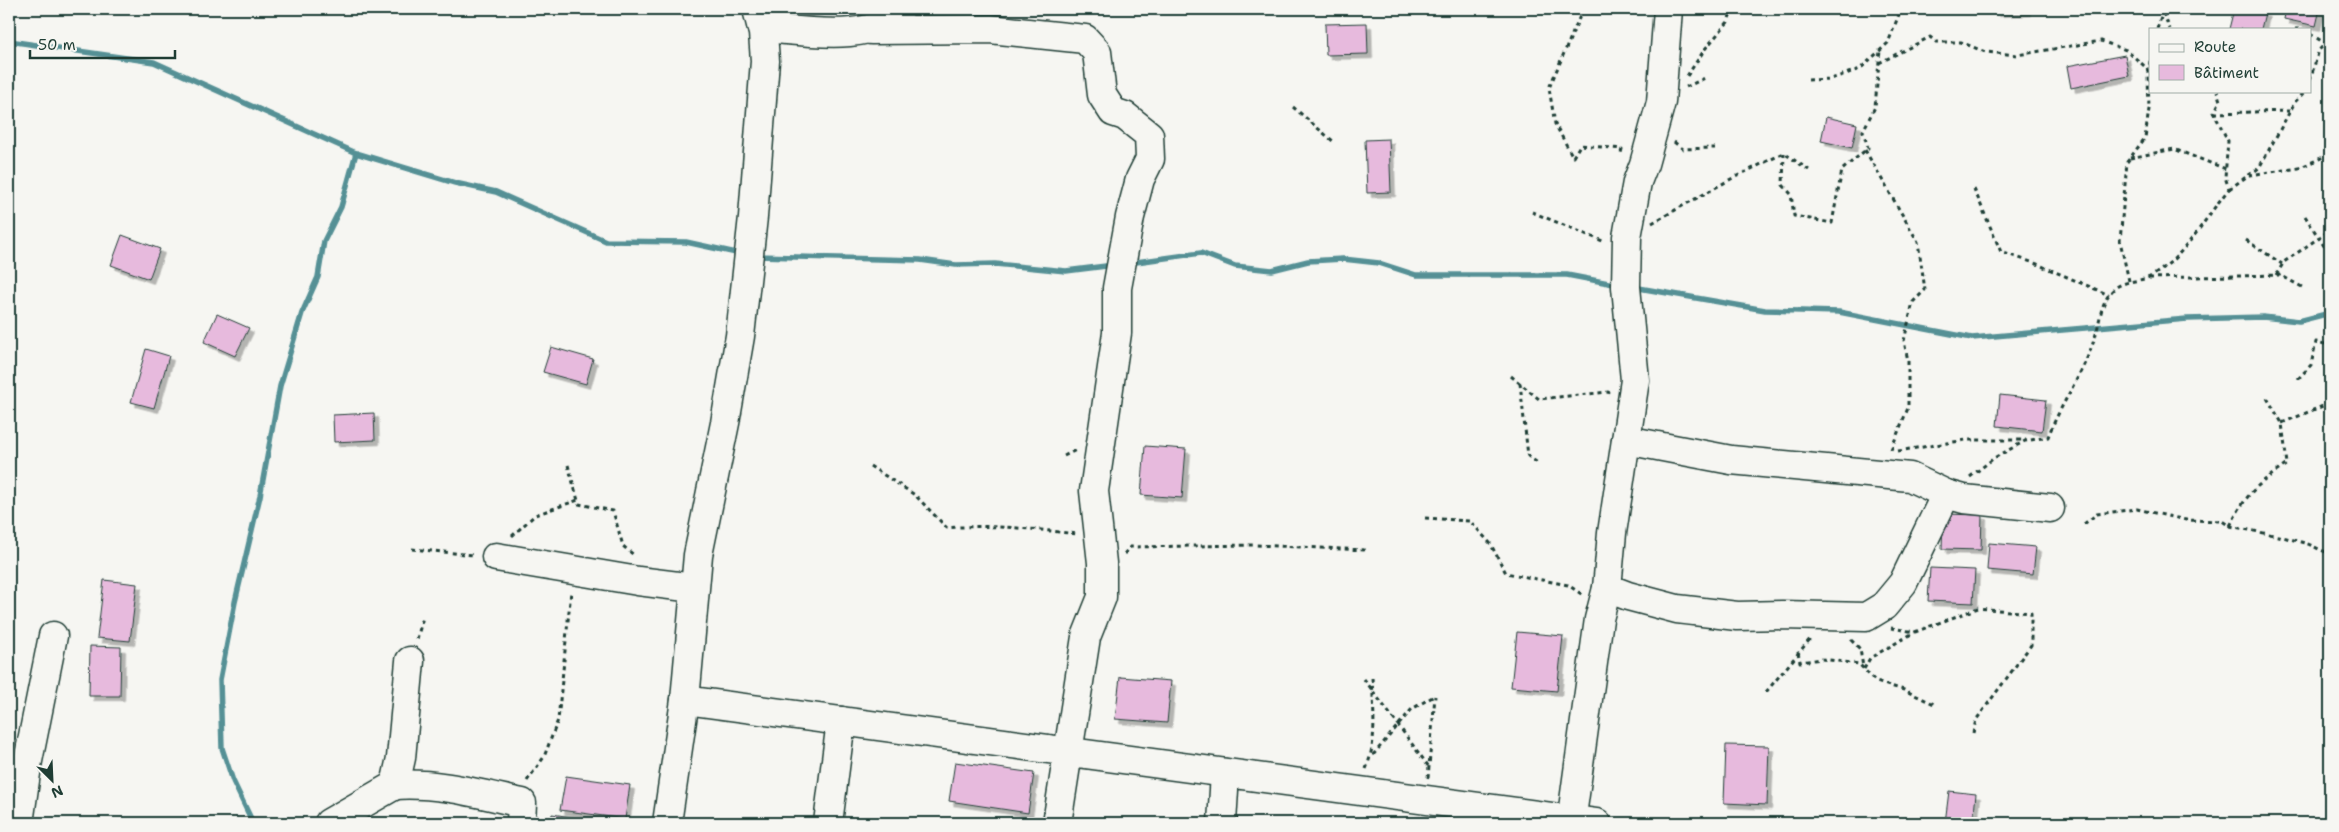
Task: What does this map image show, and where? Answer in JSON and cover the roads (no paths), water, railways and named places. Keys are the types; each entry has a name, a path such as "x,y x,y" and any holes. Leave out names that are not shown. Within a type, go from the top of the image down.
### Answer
{"street":[{"path":"871,30 885,23 896,15 900,9"},
{"path":"685,700 1580,822 1599,619 1607,588 1612,533 1635,380 1626,287 1626,251 1637,182 1644,164 1657,113 1668,9"},
{"path":"667,823 685,700 698,555 725,423 744,298 765,61 759,19 822,31 990,29 1085,39 1097,52 1102,95 1113,112 1125,116 1148,135 1150,159 1140,179 1130,217 1117,288 1117,333 1094,491 1102,563 1102,597 1086,637 1057,823"},
{"path":"1626,440 1731,460 1910,477 1946,494 1964,500 2050,508"},
{"path":"1607,588 1628,596 1678,609 1737,616 1782,615 1838,626 1866,618 1884,606 1903,583 1946,494"},
{"path":"496,557 694,588"},
{"path":"19,823 26,766 53,636"},
{"path":"395,784 401,758 410,661"},
{"path":"828,823 841,721"},
{"path":"1222,823 1225,773"},
{"path":"329,823 395,784 417,783 440,786 522,813"}],"waterway":[{"path":"9,41 154,62 356,153 455,183 496,192 606,241 686,242 741,254"},
{"path":"253,823 233,781 222,748 220,680 235,602 260,496 280,386 302,313 318,277 324,241 341,207 356,153"},
{"path":"1129,263 1201,253 1235,266 1272,270 1308,261 1343,259 1379,263 1416,275 1567,275 1619,285"},
{"path":"755,256 920,260 956,265 995,264 1066,271 1114,265"},
{"path":"1633,287 1765,310 1839,312 1972,338 2187,319 2263,317 2299,321 2330,313"}]}
